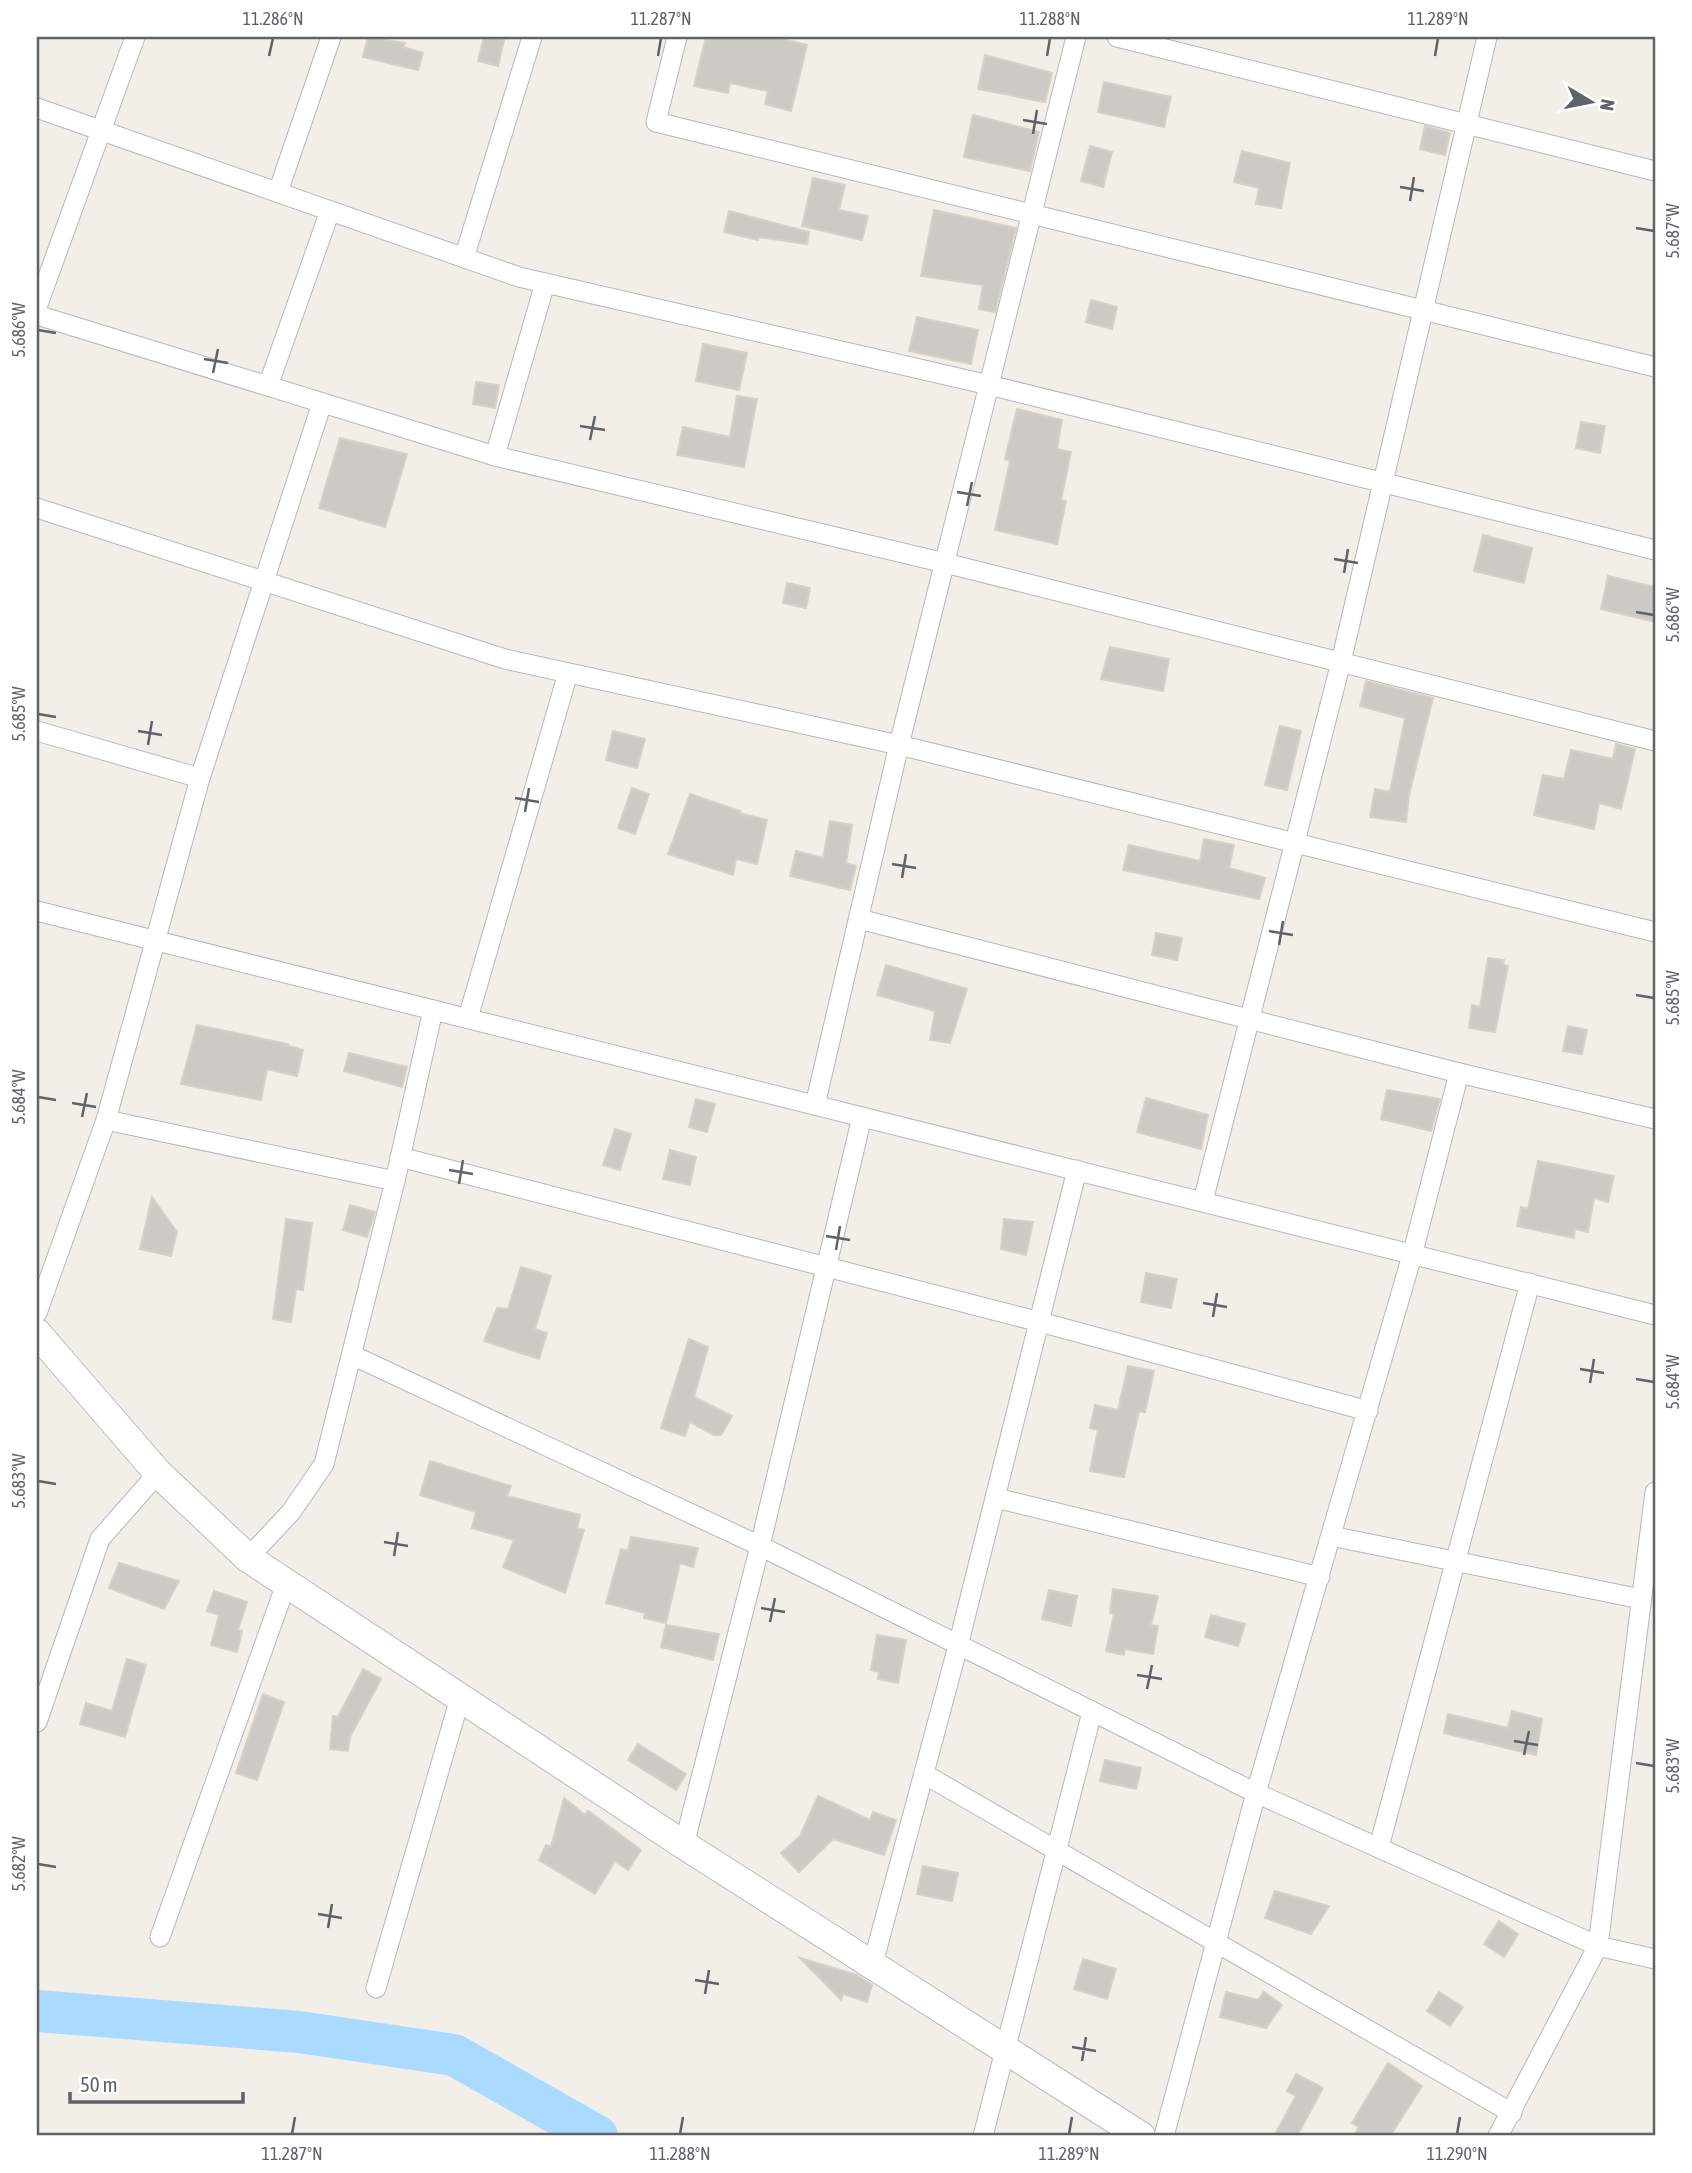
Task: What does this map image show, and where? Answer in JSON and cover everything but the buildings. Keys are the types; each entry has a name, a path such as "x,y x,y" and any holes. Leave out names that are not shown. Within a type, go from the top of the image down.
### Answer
{"street":[{"path":"37,307 135,37"},
{"path":"278,192 331,37"},
{"path":"464,258 532,37"},
{"path":"677,37 656,122 1032,212 1655,367"},
{"path":"815,1105 900,745 1076,37"},
{"path":"1117,37 1655,171"},
{"path":"1203,1200 1341,662 1487,37"},
{"path":"37,108 464,258 545,283 989,385 1655,550"},
{"path":"268,386 330,211"},
{"path":"495,456 545,283"},
{"path":"37,315 495,456 945,563 1655,741"},
{"path":"37,1313 106,1120 200,778 322,403"},
{"path":"37,508 505,659 900,745 1655,932"},
{"path":"468,1018 568,673"},
{"path":"37,732 200,778"},
{"path":"37,911 1412,1252 1655,1315"},
{"path":"859,919 1459,1073 1655,1119"},
{"path":"248,1558 291,1512 324,1464 395,1181 433,1010"},
{"path":"1164,2136 1256,1793 1368,1411 1459,1073"},
{"path":"684,1845 760,1546 862,1117"},
{"path":"106,1120 395,1181"},
{"path":"400,1157 1040,1322 1368,1411"},
{"path":"872,1967 958,1646 1077,1170"},
{"path":"1379,1847 1530,1283"},
{"path":"37,1333 158,1473 248,1558 872,1967 1141,2136"},
{"path":"352,1355 760,1546 1256,1793 1598,1946 1655,1959"},
{"path":"37,1722 100,1539 158,1473"},
{"path":"1499,2136 1598,1946 1641,1599 1651,1557 1655,1492"},
{"path":"996,1498 1320,1577"},
{"path":"1331,1536 1641,1599"},
{"path":"160,1937 286,1584"},
{"path":"376,1988 460,1698"},
{"path":"983,2136 1092,1712"},
{"path":"924,1774 1513,2113"}],"waterway":[{"path":"37,2011 299,2032 454,2055 597,2136"}]}
